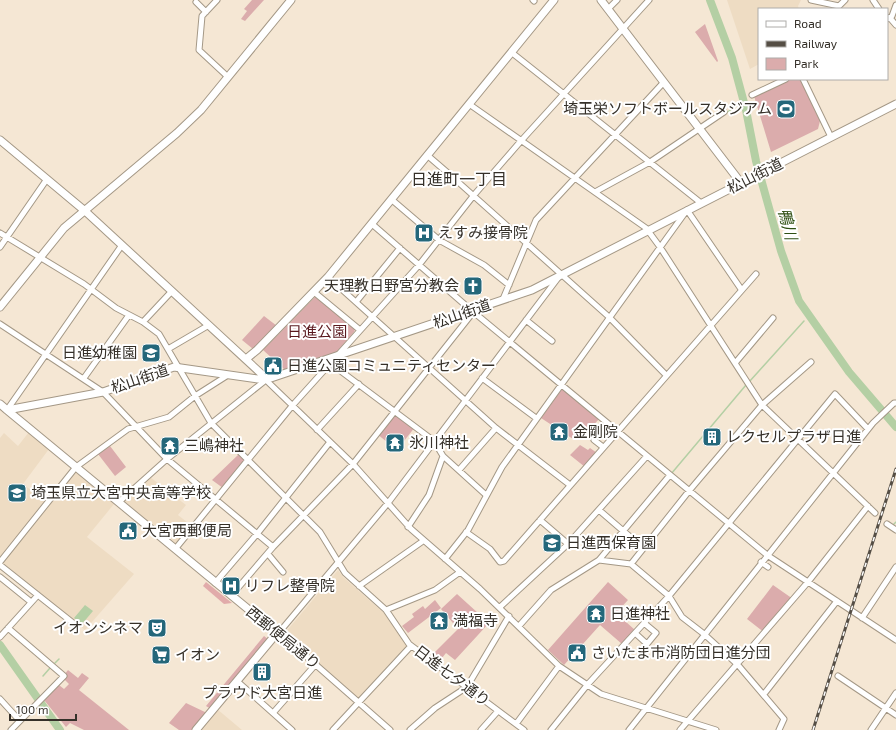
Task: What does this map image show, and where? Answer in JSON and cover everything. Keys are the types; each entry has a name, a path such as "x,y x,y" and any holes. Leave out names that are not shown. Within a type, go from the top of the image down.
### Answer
{"street":[{"path":"216,0 202,16 198,50 228,77"},
{"path":"0,307 64,228 177,133 201,110 291,0"},
{"path":"246,359 258,350 328,277 554,0"},
{"path":"601,0 741,183"},
{"path":"608,10 617,0"},
{"path":"176,548 292,406 419,265 474,195 649,0"},
{"path":"811,0 839,6 845,0"},
{"path":"196,2 206,12"},
{"path":"896,5 889,18 896,25"},
{"path":"511,52 701,203"},
{"path":"752,95 784,80"},
{"path":"803,80 831,137"},
{"path":"503,299 536,220 664,82"},
{"path":"469,104 520,142 595,192 647,230 660,247 736,362 762,405 875,513"},
{"name":"松山街道","path":"7,410 103,392 170,368 178,367 228,375 267,379 395,337 530,290 896,104"},
{"path":"595,192 650,162 724,112"},
{"path":"0,140 85,211 246,359 292,406 353,464 423,542 500,607 559,666 601,694 716,730"},
{"path":"427,155 527,242 560,276 609,317 666,375"},
{"path":"0,247 47,179"},
{"path":"391,200 439,240 484,265 509,285"},
{"path":"445,560 466,532 502,467 687,210 741,290"},
{"path":"372,224 509,342 767,555 896,640"},
{"name":"日進七夕通り","path":"0,233 40,257 129,315 143,322 159,334 211,423 320,532 338,564 359,586 386,610 411,646 524,730"},
{"path":"0,404 7,410 45,353 122,245"},
{"path":"356,302 400,248"},
{"path":"466,532 490,549 502,562 756,274"},
{"path":"196,730 277,633 338,564 388,503 560,276"},
{"path":"328,277 496,428 517,446 570,485"},
{"path":"143,322 172,291"},
{"path":"314,292 360,330"},
{"path":"231,596 273,547 353,464 471,314 471,310"},
{"path":"84,378 129,315"},
{"path":"736,362 773,318"},
{"path":"526,320 552,341"},
{"path":"0,324 84,378 103,392 167,459 273,547"},
{"path":"168,349 209,325"},
{"path":"631,564 689,491 762,405 811,362"},
{"path":"330,363 434,441 443,456 486,495"},
{"path":"73,623 0,563 76,467 128,429 169,417 195,396 228,375"},
{"path":"482,378 536,418"},
{"path":"119,502 167,459 267,379"},
{"path":"317,430 358,384"},
{"path":"551,730 588,684 669,596 835,394 868,428"},
{"path":"629,730 868,428 894,404"},
{"name":"西郵便局通り","path":"7,410 176,548 215,583 316,664 390,730"},
{"path":"459,470 496,428"},
{"path":"594,440 603,447"},
{"path":"215,583 257,534 330,442"},
{"path":"408,526 429,495 443,456"},
{"path":"500,607 568,544 646,456"},
{"path":"519,626 551,590 599,560 670,475"},
{"path":"680,730 686,721 738,665 808,582 868,506"},
{"path":"599,510 643,548"},
{"path":"540,520 568,544"},
{"path":"887,524 896,530"},
{"path":"359,586 423,542"},
{"path":"268,554 283,572"},
{"path":"599,560 631,564 669,596 682,617 704,634 738,665 764,694 784,719 779,730"},
{"path":"761,562 768,567"},
{"path":"862,618 896,567"},
{"path":"386,610 435,590 460,572"},
{"path":"0,577 31,602"},
{"path":"0,637 38,595"},
{"path":"764,694 837,601"},
{"path":"410,730 435,708 467,688 509,616"},
{"path":"635,633 646,644 656,633 644,623"},
{"path":"8,628 64,676 11,730"},
{"path":"333,730 411,646"},
{"path":"273,713 316,664"},
{"path":"516,724 559,666"},
{"path":"838,676 896,715"},
{"path":"237,681 292,730"},
{"path":"871,730 896,693"},
{"path":"0,699 20,721"},
{"path":"481,730 498,711"}],"shaded area":[{"path":"727,0 801,0 799,8 758,8 758,65 750,69"},
{"name":"埼玉県立大宮中央高等学校","path":"29,432 49,449 23,484 46,502 0,559 0,438 4,433 18,446"},
{"path":"76,472 114,504 87,537 134,574 85,630 3,563"},
{"path":"150,477 186,505 178,515 192,526 177,544 123,501"},
{"path":"338,570 343,577 385,614 408,648 359,698 284,634"},
{"path":"206,582 232,603 224,604 203,586"},
{"path":"85,605 93,611 82,624 74,618"},
{"path":"217,709 242,730 200,730"}],"green space":[{"path":"252,0 264,0 245,21 241,19 247,11 244,9"},
{"path":"705,24 718,61 717,62 695,32"},
{"name":"埼玉栄ソフトボールスタジアム","path":"789,80 800,80 820,121 818,129 771,152 754,96"},
{"name":"日進公園","path":"316,296 355,329 354,332 335,354 285,370 263,350"},
{"path":"264,316 277,326 255,349 253,349 242,340"},
{"path":"562,389 599,419 580,440 576,436 573,439 541,418"},
{"path":"395,412 415,427 397,450 377,434"},
{"path":"580,445 588,450 590,448 597,453 585,467 570,455"},
{"path":"110,446 126,467 115,476 98,454"},
{"path":"239,454 246,460 223,488 212,480"},
{"path":"608,582 628,600 616,613 635,630 622,644 600,625 564,665 548,650"},
{"path":"773,585 793,599 765,633 747,619"},
{"path":"457,594 489,623 455,660 446,653 438,663 430,657 458,629 441,609"},
{"path":"435,600 441,608 408,633 402,626 414,617 412,614 423,606 425,609"},
{"path":"264,636 269,640 211,709 206,706"},
{"path":"68,670 78,678 82,673 89,678 79,690 129,730 84,730 70,723 66,727 44,700 59,685 64,689 69,684 64,679 64,675"},
{"path":"186,703 207,713 194,730 179,730 169,723"}],"waterway":[{"name":"鴨川","path":"710,0 732,58 746,110 756,161 781,251 799,301 849,372 896,427"},
{"path":"726,113 744,101"},
{"path":"749,382 804,321"},
{"path":"671,474 746,385"},
{"path":"893,525 896,522"},
{"path":"0,645 60,730"},
{"path":"55,663 59,659"},
{"path":"43,676 50,668"}],"railway":[{"path":"813,730 896,469"}],"place":[{"name":"埼玉栄ソフトボールスタジアム","path":"786,109"},
{"name":"えすみ接骨院","path":"424,233"},
{"name":"天理教日野宮分教会","path":"473,286"},
{"name":"日進幼稚園","path":"151,353"},
{"name":"日進公園コミュニティセンター","path":"273,366"},
{"name":"金剛院","path":"559,432"},
{"name":"レクセルプラザ日進","path":"712,437"},
{"name":"氷川神社","path":"395,443"},
{"name":"三嶋神社","path":"170,446"},
{"name":"埼玉県立大宮中央高等学校","path":"17,493"},
{"name":"大宮西郵便局","path":"128,531"},
{"name":"日進西保育園","path":"552,543"},
{"name":"リフレ整骨院","path":"231,586"},
{"name":"日進神社","path":"596,614"},
{"name":"満福寺","path":"439,621"},
{"name":"イオンシネマ","path":"157,628"},
{"name":"さいたま市消防団日進分団","path":"577,653"},
{"name":"イオン","path":"161,655"},
{"name":"プラウド大宮日進","path":"262,672"}],"district":[{"name":"日進町一丁目","path":"459,179"}]}
